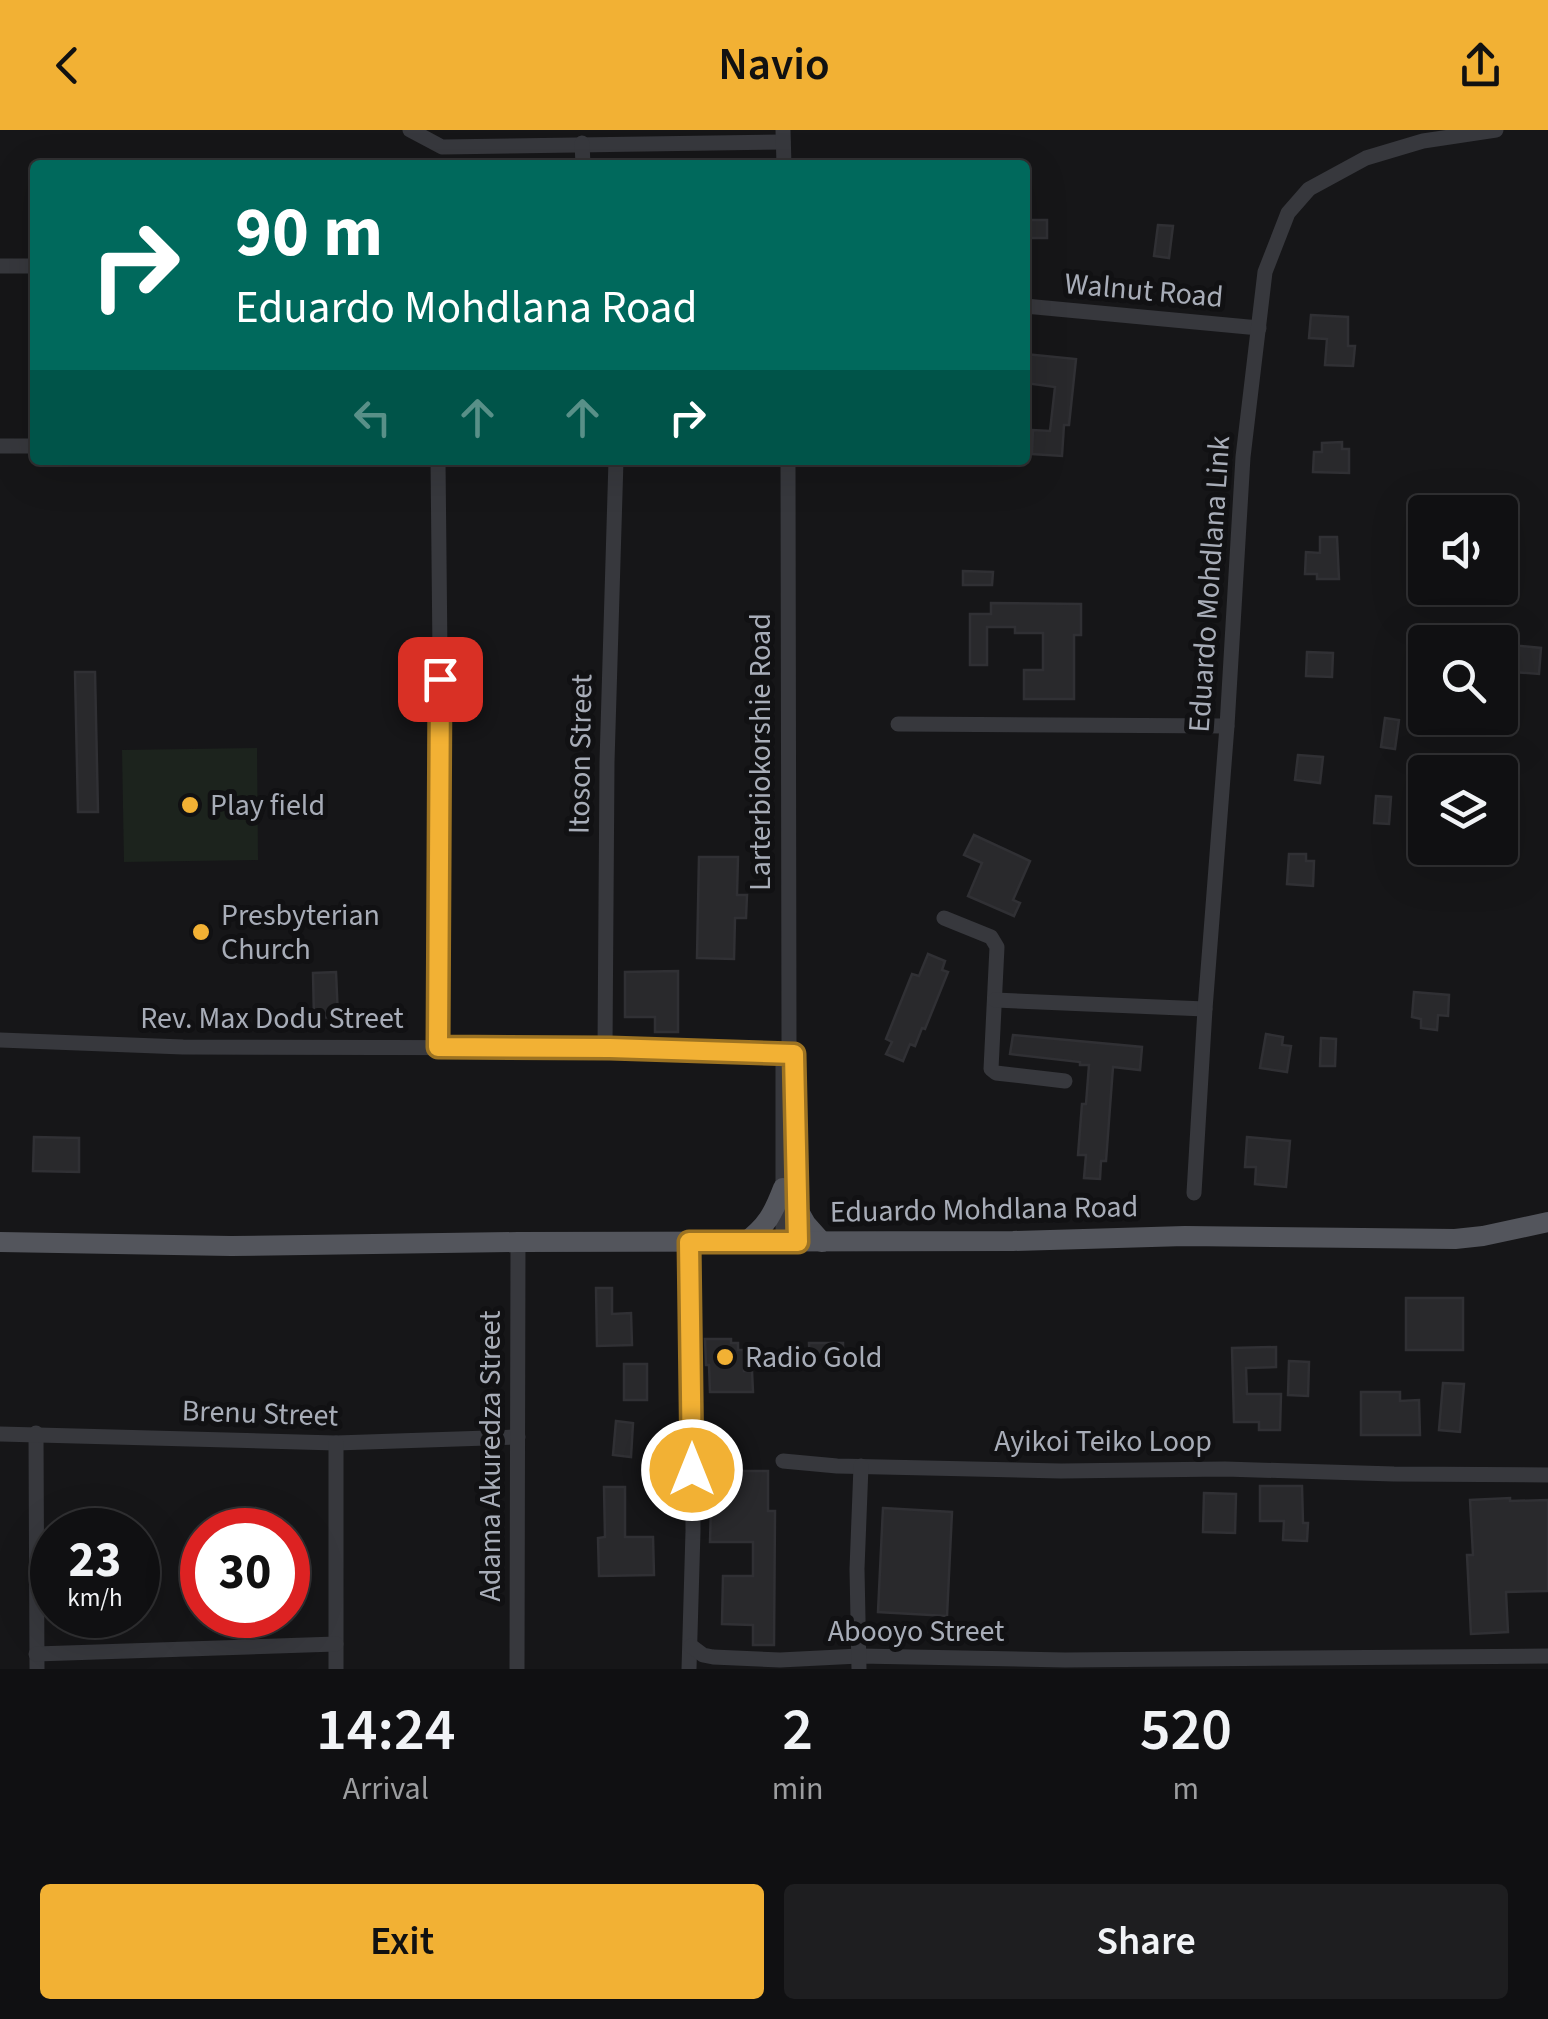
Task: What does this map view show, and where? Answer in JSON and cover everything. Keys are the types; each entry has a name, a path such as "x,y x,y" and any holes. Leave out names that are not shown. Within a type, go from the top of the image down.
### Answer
{"main road":[{"path":"744,1242 768,1222 783,1188"},
{"path":"797,1208 822,1242"},
{"name":"Eduardo Mohdlana Road","path":"0,1242 231,1246 1013,1241 1185,1236 1455,1239 1548,1222"}],"street":[{"path":"410,130 442,147 582,144 611,137 783,136"},
{"name":"Eduardo Mohdlana Link","path":"1194,1193 1243,457 1265,272 1288,213 1309,189 1366,158 1423,141 1496,130"},
{"path":"582,144 583,160"},
{"path":"441,160 442,147"},
{"path":"0,266 30,266"},
{"name":"Walnut Road","path":"1030,306 1259,328"},
{"path":"0,446 30,446"},
{"path":"438,465 438,1047"},
{"name":"Itoson Street","path":"605,1048 606,762 616,465"},
{"name":"Larterbiokorshie Road","path":"788,465 789,1050 783,1188 790,1242"},
{"path":"898,724 1227,726"},
{"path":"944,918 996,941 992,1069 1066,1081"},
{"path":"996,1000 1205,1009"},
{"name":"Rev. Max Dodu Street","path":"0,1040 183,1047 789,1050"},
{"name":"Larterbiokorshie Road","path":"789,1050 797,1208 790,1242"},
{"name":"Adama Akuredza Street","path":"517,1669 518,1242"},
{"path":"689,1242 689,1669"},
{"name":"Brenu Street","path":"0,1434 336,1443 518,1437"},
{"path":"36,1434 36,1661 336,1644"},
{"path":"336,1443 336,1669"},
{"name":"Ayikoi Teiko Loop","path":"782,1461 1061,1471 1226,1469 1548,1475"},
{"path":"859,1662 860,1466"},
{"name":"Abooyo Street","path":"691,1646 703,1655 728,1658 859,1662 1548,1656"}],"shaded area":[{"name":"Play field","path":"257,748 258,860 124,862 122,750"}],"building":[{"path":"1030,220 1047,220 1047,238 1030,238"},
{"path":"1158,225 1173,226 1169,258 1154,256"},
{"path":"1311,315 1348,317 1348,346 1355,346 1353,366 1325,365 1327,339 1309,338"},
{"path":"1030,354 1076,359 1062,456 1032,454 1033,430 1050,431 1055,387 1030,384"},
{"path":"1342,442 1342,449 1349,449 1349,473 1313,472 1314,452 1322,452 1322,443"},
{"path":"1320,537 1337,537 1339,579 1317,579 1317,574 1305,574 1306,552 1320,553"},
{"path":"963,571 993,572 992,585 963,585"},
{"path":"991,603 1081,604 1081,635 1074,635 1074,699 1024,699 1024,670 1043,670 1043,633 987,627 987,665 970,665 970,614 991,614"},
{"path":"1518,646 1541,648 1539,674 1518,672"},
{"path":"1307,652 1333,653 1332,677 1306,676"},
{"path":"75,672 95,672 98,812 78,812"},
{"path":"1385,718 1399,720 1395,749 1381,747"},
{"path":"1298,755 1323,757 1320,783 1295,780"},
{"path":"1376,796 1391,797 1389,824 1374,823"},
{"path":"974,835 1030,861 1013,900 1020,903 1014,916 968,896 982,863 964,855"},
{"path":"1289,854 1306,854 1306,861 1314,861 1313,886 1287,884"},
{"path":"699,857 738,857 737,895 747,895 746,918 735,918 734,959 697,958"},
{"path":"928,954 945,961 942,970 948,972 925,1029 922,1028 915,1046 910,1044 903,1061 886,1054 892,1042 886,1039 912,974 919,976"},
{"path":"678,971 678,1032 655,1032 655,1017 625,1017 625,972"},
{"path":"336,972 338,1017 314,1018 313,973"},
{"path":"1414,992 1449,995 1448,1016 1438,1015 1437,1030 1421,1028 1421,1019 1412,1017"},
{"path":"1266,1034 1283,1037 1282,1045 1291,1046 1287,1072 1260,1068"},
{"path":"1013,1035 1142,1047 1140,1070 1113,1067 1106,1161 1101,1161 1100,1179 1084,1178 1086,1155 1078,1155 1089,1065 1010,1054"},
{"path":"1321,1038 1336,1039 1335,1066 1320,1066"},
{"path":"34,1137 79,1138 79,1172 33,1171"},
{"path":"1247,1137 1290,1141 1286,1187 1255,1184 1256,1167 1245,1167"},
{"path":"596,1288 612,1288 612,1314 631,1313 632,1345 597,1346"},
{"path":"1406,1298 1463,1298 1463,1350 1406,1350"},
{"path":"705,1339 731,1339 731,1343 738,1343 738,1350 744,1350 744,1371 752,1371 753,1392 710,1392"},
{"path":"809,1343 843,1343 843,1361 810,1362"},
{"path":"1276,1347 1276,1367 1246,1368 1247,1394 1281,1394 1280,1430 1259,1430 1259,1422 1234,1422 1232,1348"},
{"path":"1289,1361 1309,1362 1308,1396 1288,1395"},
{"path":"624,1364 647,1364 647,1400 624,1400"},
{"path":"1443,1383 1464,1384 1460,1432 1439,1430"},
{"path":"1361,1392 1400,1392 1400,1401 1419,1400 1420,1435 1361,1435"},
{"path":"616,1421 633,1423 631,1457 613,1455"},
{"path":"712,1471 768,1471 768,1511 775,1511 774,1645 753,1645 753,1625 722,1624 723,1576 753,1576 753,1542 710,1542"},
{"path":"1260,1486 1302,1486 1307,1541 1283,1540 1284,1521 1260,1521"},
{"path":"604,1487 625,1487 625,1537 653,1537 654,1575 599,1576 598,1538 605,1537"},
{"path":"1204,1493 1236,1494 1235,1533 1203,1532"},
{"path":"1470,1500 1548,1500 1548,1591 1506,1592 1508,1632 1471,1634 1467,1555 1473,1555"},
{"path":"883,1508 952,1512 947,1616 878,1612"}],"place":[{"name":"Play field","path":"190,805"},
{"name":"Presbyterian Church","path":"201,932"},
{"name":"Radio Gold","path":"725,1357"}],"route":[{"path":"440,679 438,1047 794,1054 798,1242 689,1242 692,1470"}]}
